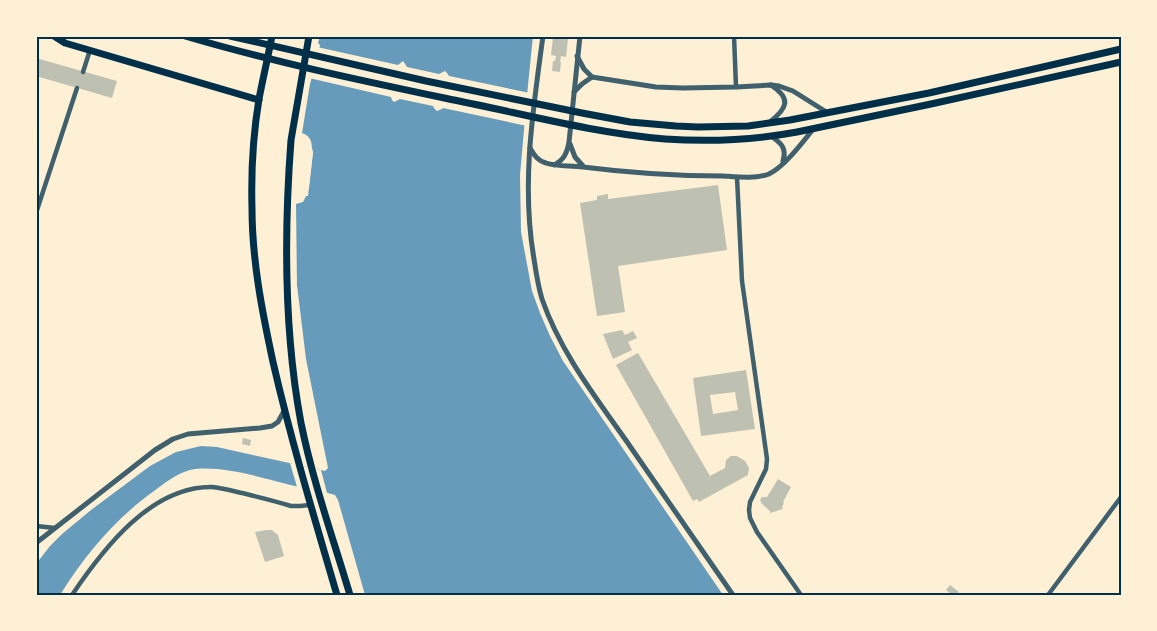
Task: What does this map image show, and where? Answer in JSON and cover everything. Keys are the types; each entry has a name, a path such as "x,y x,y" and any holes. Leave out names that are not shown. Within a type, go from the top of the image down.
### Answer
{"main road":[{"path":"185,36 230,50 424,94 580,126 666,139 718,140 770,136 931,104 1121,62"},
{"path":"230,36 426,81 582,113 630,122 676,126 748,126 828,113 1121,49"},
{"path":"272,36 259,100 253,158 253,247 263,315 284,411 337,595"},
{"path":"309,37 291,140 287,212 287,276 291,351 301,423 318,491 350,595"},
{"path":"58,38 90,50 259,100"}],"street":[{"path":"543,36 530,148 528,210 530,239 542,298 553,327 566,353 733,595"},
{"path":"553,165 562,160 568,152 580,36"},
{"path":"734,36 736,87"},
{"path":"83,72 90,50"},
{"path":"577,56 584,69 592,77 656,87 779,86 788,89 828,113"},
{"path":"574,92 592,77"},
{"path":"769,123 785,106 783,95 771,85"},
{"path":"36,213 77,88"},
{"path":"530,148 540,161 553,165 583,166 648,174 760,176 768,174 782,164 814,128"},
{"path":"770,136 783,147 785,152 782,164"},
{"path":"570,142 575,158 583,166"},
{"path":"737,177 742,281 768,459 766,469 750,502 750,518 757,532 801,595"},
{"path":"36,543 155,450 173,439 201,432 272,426 278,422 284,411"},
{"path":"72,595 107,548 123,531 139,516 170,496 196,488 214,487 291,506 310,505"},
{"path":"1048,595 1121,497"},
{"path":"36,526 55,528"}],"water":[{"path":"320,36 533,36 520,175 521,232 532,291 550,336 563,361 723,595 365,595 335,495 242,473 202,469 185,471 176,476 126,513 90,552 60,595 36,595 36,564 50,546 91,510 150,466 176,452 201,446 217,447 325,471 328,468 306,359 297,285 296,204 303,202 306,196 308,196 313,152 310,140 302,133 310,84 314,76 320,45 318,43"}],"pier":[{"path":"317,47 398,65 403,61 407,67 439,74 445,71 449,76 530,93 527,126 443,108 437,111 433,106 400,99 394,102 391,97 309,78"},
{"path":"310,147 313,152 309,187 306,190 310,152"},
{"path":"290,463 321,470 327,493 297,487"}],"building":[{"path":"553,37 568,39 566,57 561,56 560,72 552,71 553,61 555,61 556,56 551,55"},
{"path":"36,58 117,81 112,98 36,76"},
{"path":"718,185 727,250 618,266 625,312 597,316 580,203 597,200 597,196 608,194 608,199"},
{"path":"622,330 625,335 633,331 637,338 628,342 632,350 613,359 603,334"},
{"path":"638,353 710,476 725,468 726,460 731,456 737,456 745,461 749,468 748,475 699,502 697,499 693,501 616,365"},
{"path":"746,370 755,429 701,436 693,378","holes":["735,392 738,410 713,414 710,395"]},
{"path":"243,438 251,440 250,446 242,444"},
{"path":"778,479 791,487 783,502 783,509 770,513 760,500 762,497 767,497"},
{"path":"272,530 278,535 284,556 265,562 255,532"},
{"path":"950,585 959,592 957,595 952,595 946,590"}]}
